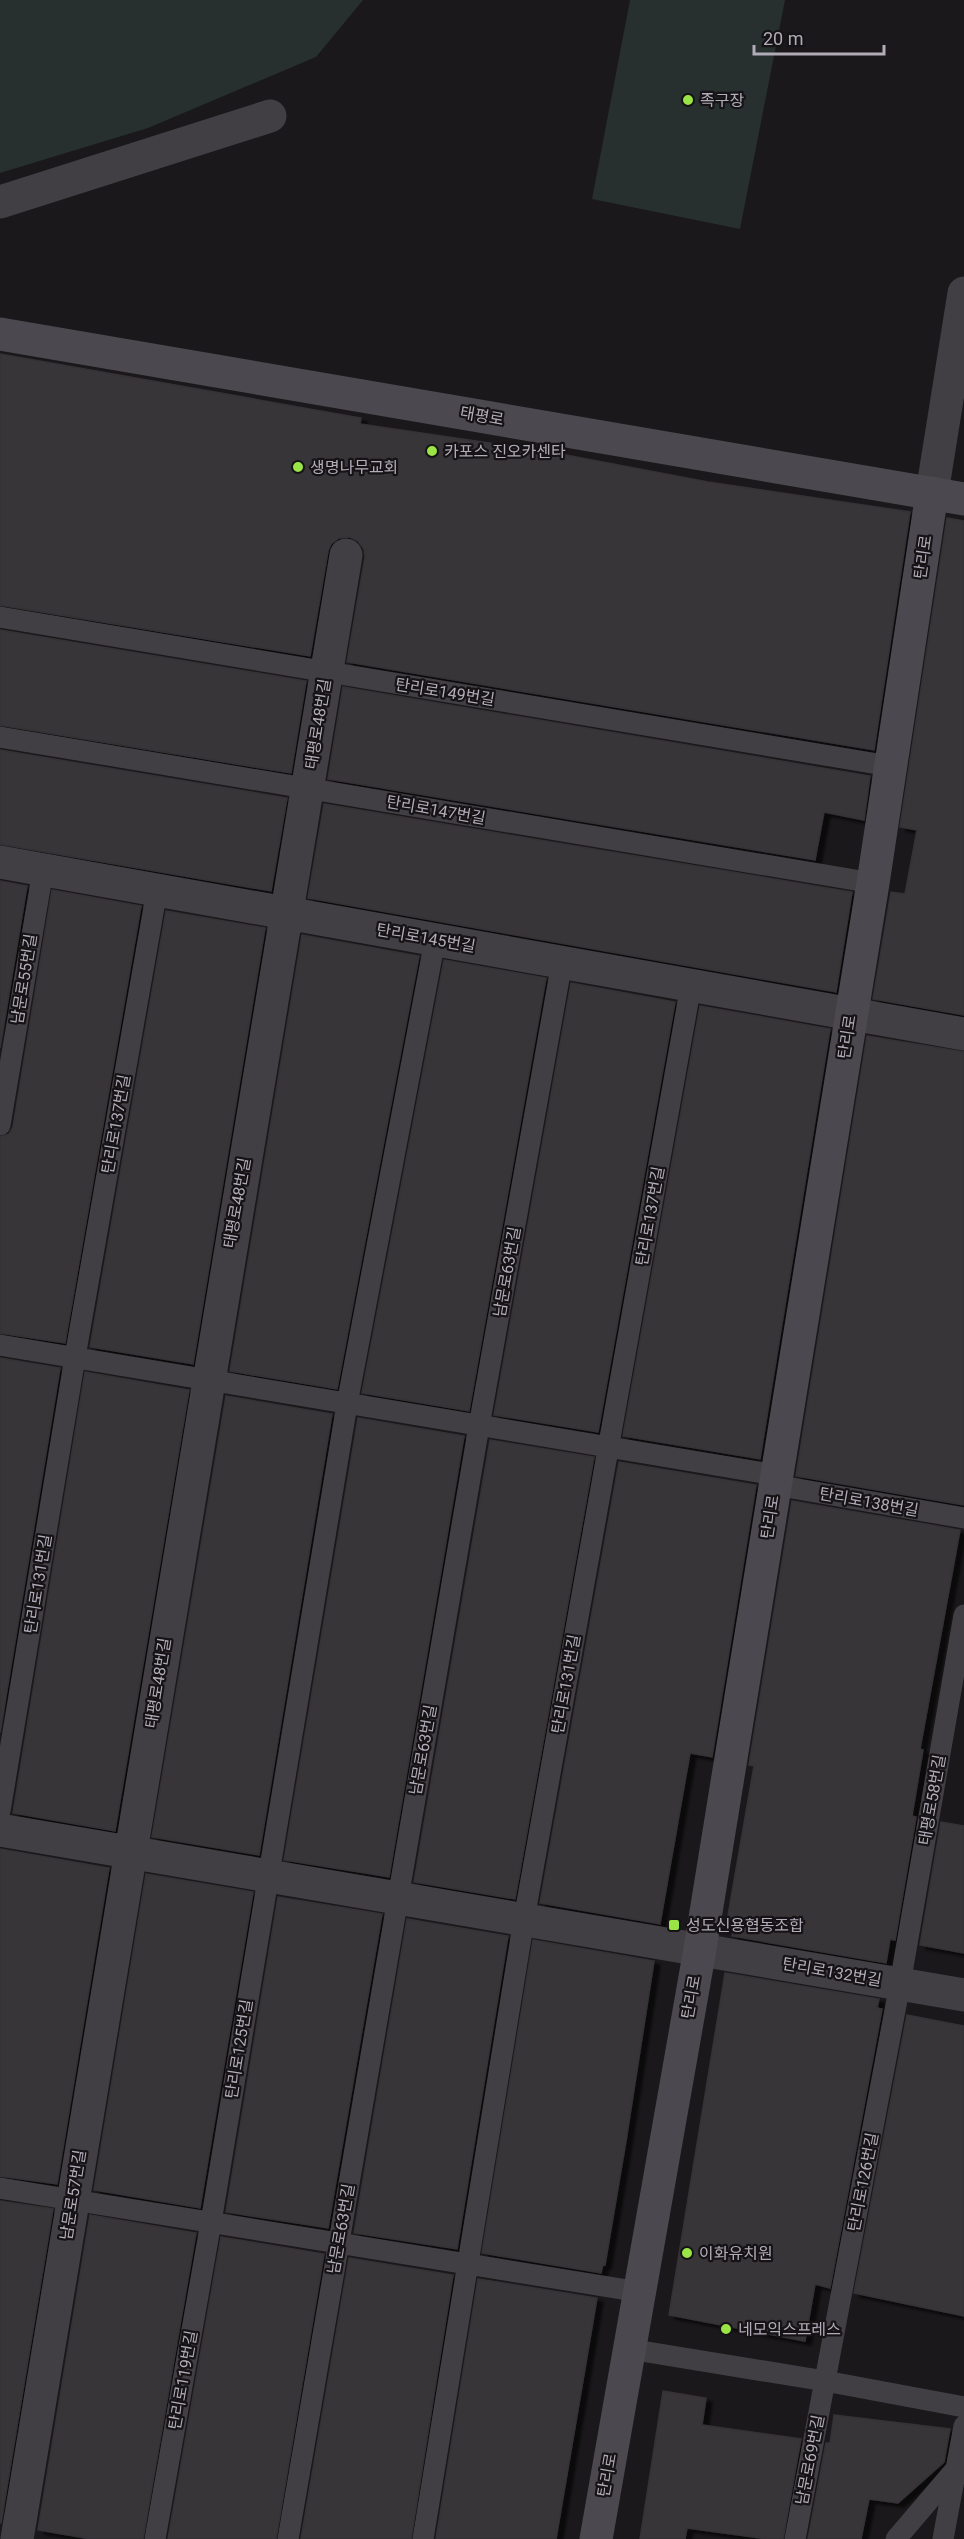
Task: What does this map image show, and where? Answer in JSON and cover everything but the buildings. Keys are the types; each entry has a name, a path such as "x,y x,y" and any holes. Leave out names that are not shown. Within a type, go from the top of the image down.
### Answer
{"main road":[{"name":"태평로","path":"0,334 964,499"},
{"name":"탄리로","path":"596,2539 700,1949 873,884 932,493"}],"street":[{"path":"0,202 270,116"},
{"path":"932,493 964,293"},
{"name":"태평로48번길","path":"130,1852 346,555"},
{"name":"탄리로145번길","path":"0,862 964,1034"},
{"path":"0,1830 700,1949"},
{"name":"남문로57번길","path":"18,2539 130,1852"},
{"name":"탄리로132번길","path":"700,1949 964,1995"}],"lane":[{"name":"탄리로149번길","path":"0,617 890,766"},
{"name":"탄리로147번길","path":"0,737 873,884"},
{"name":"남문로55번길","path":"0,1125 43,870"},
{"name":"탄리로137번길","path":"75,1357 158,890"},
{"path":"267,1876 346,1404 435,940"},
{"name":"남문로63번길","path":"288,2539 479,1426 562,962"},
{"name":"탄리로137번길","path":"608,1448 691,985"},
{"path":"0,1345 608,1448 776,1480"},
{"name":"탄리로131번길","path":"0,1810 75,1357"},
{"name":"탄리로131번길","path":"524,1919 608,1448"},
{"name":"탄리로138번길","path":"776,1480 964,1518"},
{"name":"태평로58번길","path":"900,1984 964,1615"},
{"name":"탄리로125번길","path":"211,2222 267,1876"},
{"path":"423,2539 524,1919"},
{"name":"탄리로126번길","path":"825,2381 900,1984"},
{"path":"0,2188 640,2292"},
{"name":"탄리로119번길","path":"155,2539 211,2222"},
{"path":"629,2349 825,2381 964,2407"},
{"name":"남문로69번길","path":"795,2539 825,2381"},
{"path":"943,2539 959,2465 964,2426"},
{"path":"896,2539 959,2465"},
{"path":"0,2535 18,2539"}],"shaded area":[{"path":"0,0 363,0 316,57 148,128 0,173"},
{"name":"족구장","path":"630,0 785,0 740,229 592,199"}],"place":[{"name":"족구장","path":"688,100"},
{"name":"카포스 진오카센타","path":"432,451"},
{"name":"생명나무교회","path":"298,467"},
{"name":"성도신용협동조합","path":"674,1925"},
{"name":"이화유치원","path":"687,2253"},
{"name":"네모익스프레스","path":"726,2329"}]}
